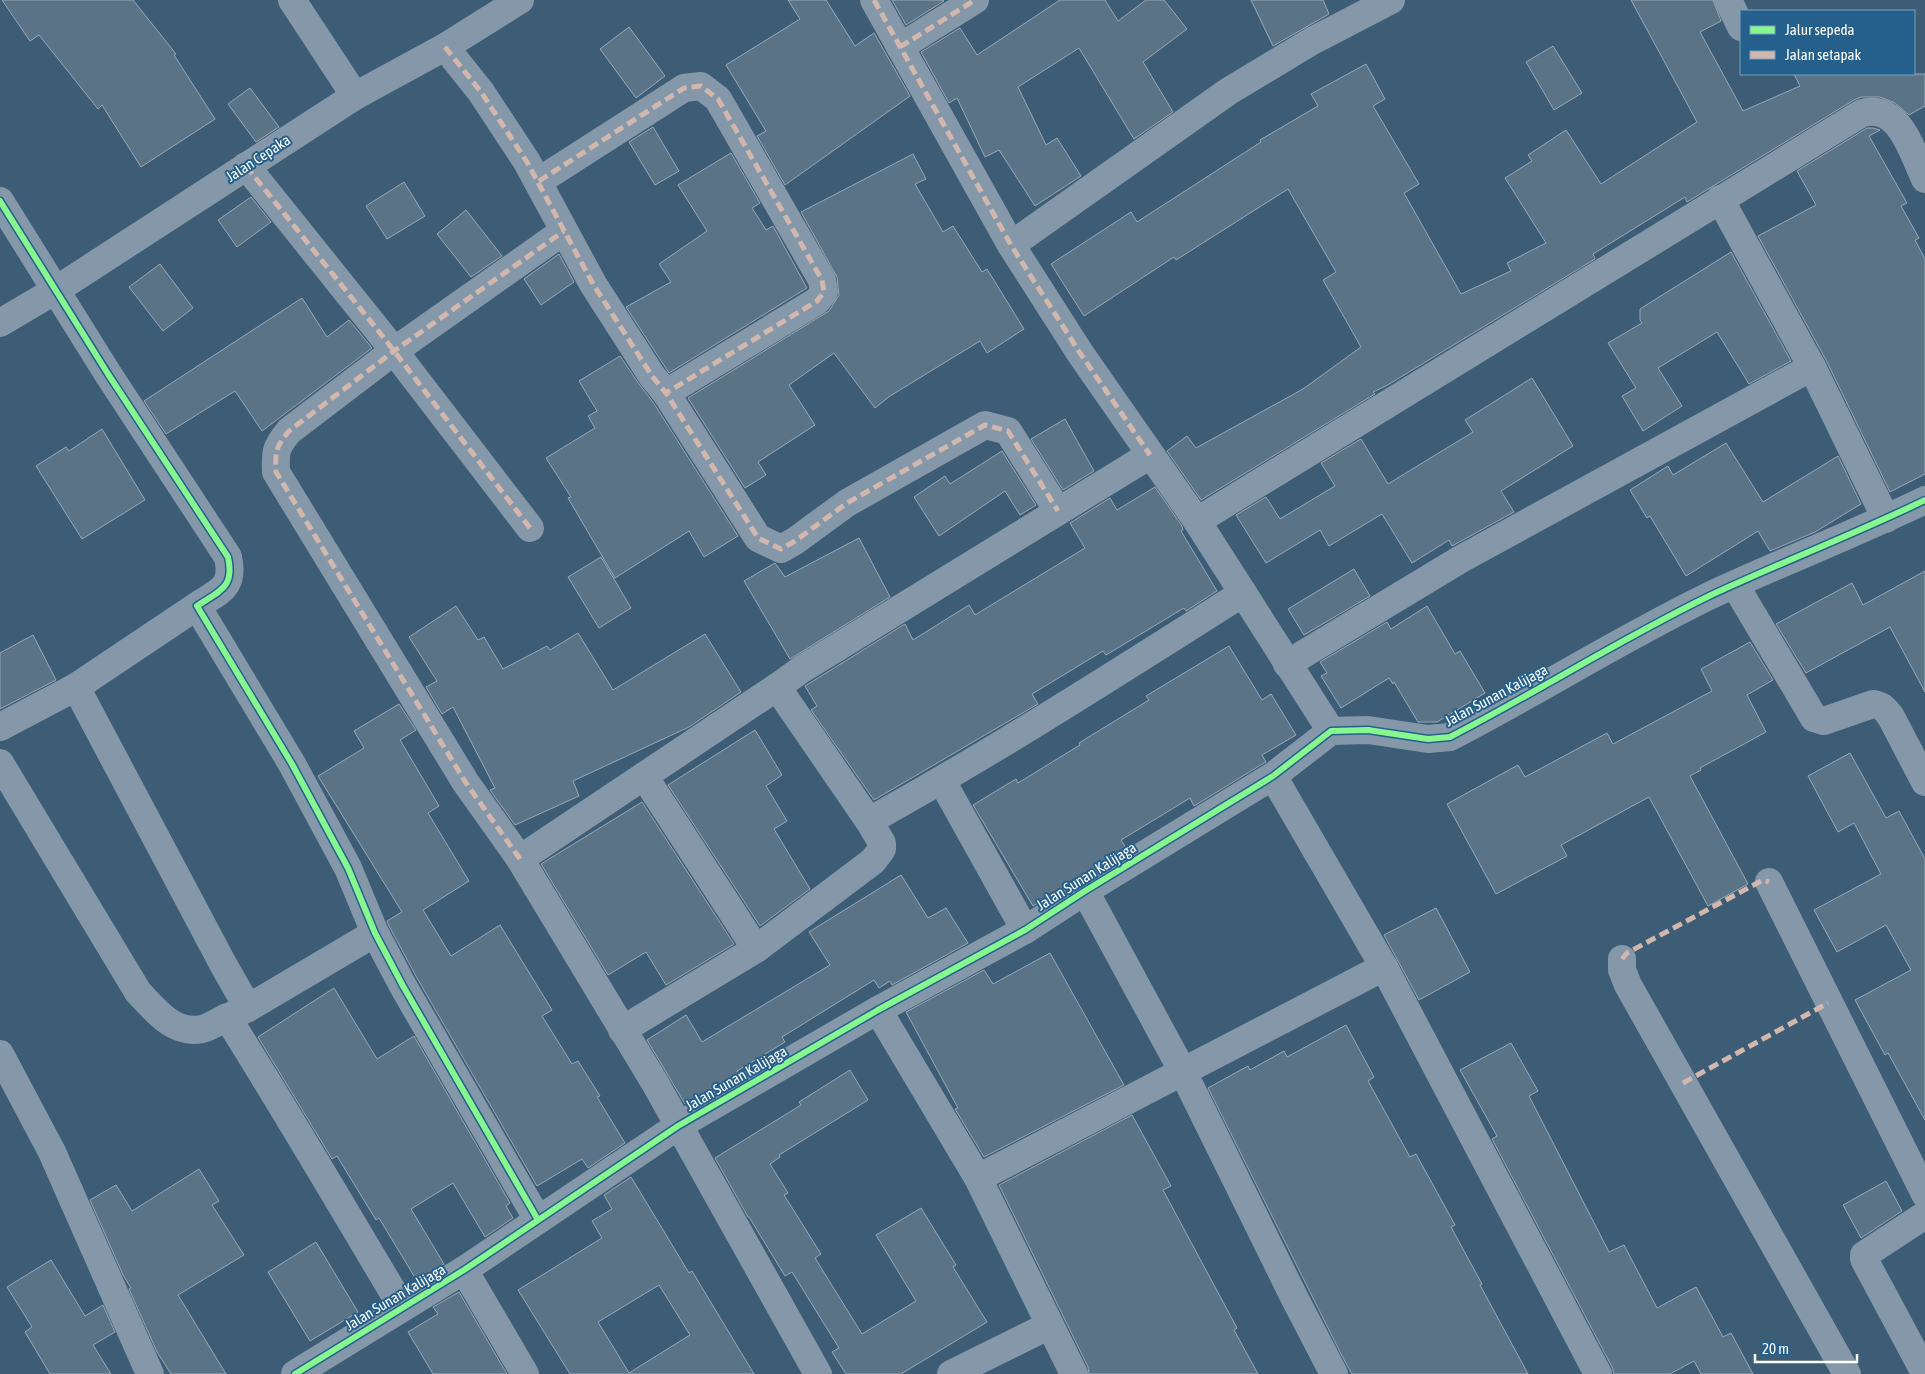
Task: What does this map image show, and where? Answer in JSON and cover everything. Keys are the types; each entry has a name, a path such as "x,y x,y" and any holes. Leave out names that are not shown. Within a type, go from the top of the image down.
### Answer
{"street":[{"path":"292,0 355,96"},
{"name":"Jalan Cepaka","path":"0,323 56,290 355,96 445,47 520,0"},
{"path":"874,0 1011,245 1080,353 1197,521 1331,731"},
{"path":"900,47 974,0"},
{"path":"1011,245 1229,91 1312,41 1357,8 1391,0"},
{"path":"1728,0 1740,25"},
{"path":"445,47 480,92 539,182 593,284 652,376 666,393 758,538 781,549 847,503 985,425 1008,431 1058,511"},
{"path":"539,182 684,88 701,86 718,99 822,280 824,292 817,301 666,393"},
{"path":"1197,521 1720,199 1789,159 1862,112 1880,111 1898,123 1925,179"},
{"path":"246,166 394,351 530,528"},
{"path":"1720,199 1812,367 1886,519"},
{"path":"0,201 108,374 228,557 230,577 225,587 76,687 0,727"},
{"path":"564,231 394,351 289,431 275,453 276,472 466,783 520,859 655,1082 808,1371"},
{"path":"1287,664 1461,559 1812,367"},
{"path":"520,859 802,669 1150,455"},
{"name":"Jalan Sunan Kalijaga","path":"294,1374 464,1270 678,1126 878,1010 1025,930 1085,890 1273,776 1331,731 1368,730 1428,738 1450,737 1659,622 1735,585 1925,500"},
{"path":"1735,585 1814,718 1824,721 1872,704 1879,705 1891,717 1925,782"},
{"path":"869,821 942,780 1085,694 1243,593"},
{"path":"197,606 292,764 348,868 375,933 460,1086 538,1220"},
{"path":"76,687 223,964 244,1043 402,1307"},
{"path":"622,1030 756,950 874,862 882,849 882,843 869,821 777,687"},
{"path":"0,763 138,992 164,1019 178,1028 201,1029 237,1012 375,933"},
{"path":"644,776 756,950"},
{"path":"1273,776 1384,967 1598,1374"},
{"path":"942,780 1025,930"},
{"path":"1769,882 1925,1194"},
{"path":"1085,890 1183,1072 1334,1374"},
{"path":"1622,959 1622,970 1628,985 1847,1374"},
{"path":"978,1178 1384,967"},
{"path":"878,1010 978,1178 1074,1374"},
{"path":"0,1054 52,1152 150,1374"},
{"path":"1925,1215 1864,1255 1864,1259 1925,1373"},
{"path":"464,1270 525,1374"},
{"path":"950,1374 1050,1325"}],"building":[{"path":"2,0 133,0 176,54 174,55 215,119 141,167 102,105 98,109 39,35 30,41"},
{"path":"788,0 826,0 855,46 874,33 910,96 785,185 757,136 766,131 726,65 800,19"},
{"path":"892,0 943,0 944,1 906,25"},
{"path":"1060,0 1105,0 1118,21 1146,0 1164,0 1187,29 1143,62 1173,112 1134,139 1079,48 1018,87 1046,145 1057,138 1081,176 1035,206 999,150 985,157 957,98 949,103 921,52 960,28 977,55"},
{"path":"1251,0 1323,0 1329,14 1273,46"},
{"path":"1631,0 1713,0 1721,21 1700,32 1743,111 1800,86 1794,75 1925,74 1925,106 1909,115 1895,103 1880,97 1861,97 1854,100 1687,202 1685,197 1593,254 1595,259 1386,386 1373,392 1375,394 1201,500 1167,451 1187,436 1196,448 1303,389 1361,347 1323,280 1336,272 1288,189 1176,260 1174,257 1084,316 1051,264 1131,212 1137,222 1261,142 1260,140 1318,106 1311,94 1366,64 1385,99 1373,106 1419,184 1404,193 1461,294 1511,271 1507,263 1546,243 1505,178 1532,161 1528,155 1566,130 1601,184 1697,122"},
{"path":"629,27 665,76 636,98 600,49"},
{"path":"1553,46 1582,93 1554,110 1526,62"},
{"path":"250,88 279,127 256,142 228,104"},
{"path":"653,127 679,171 655,185 629,142"},
{"path":"1867,128 1880,130 1869,136 1907,203 1901,206 1919,238 1915,240 1925,259 1925,474 1890,492 1826,360 1758,236 1816,205 1797,171"},
{"path":"731,153 760,203 752,208 766,230 773,226 807,288 669,373 626,307 671,282 659,264 707,231 678,185"},
{"path":"913,154 926,179 915,184 943,232 953,226 982,272 987,269 1024,329 987,353 980,341 890,396 875,408 834,353 789,385 815,425 758,462 766,475 745,488 688,398 829,311 839,295 837,277 801,212"},
{"path":"404,182 425,216 387,239 366,206"},
{"path":"251,197 271,222 237,247 218,220"},
{"path":"466,210 502,256 471,277 437,234"},
{"path":"1731,252 1791,361 1749,384 1717,332 1658,368 1682,406 1643,431 1622,396 1636,388 1608,343 1642,323 1640,320 1640,309"},
{"path":"559,254 574,282 541,305 524,279"},
{"path":"160,264 193,308 163,331 129,287"},
{"path":"302,298 327,337 349,320 372,348 262,431 235,391 166,434 144,401"},
{"path":"620,356 653,402 738,536 704,557 689,531 615,578 568,498 571,497 546,458 595,428 588,416 597,411 579,381"},
{"path":"1532,378 1573,446 1501,491 1514,512 1452,546 1449,540 1412,563 1382,514 1329,546 1320,530 1266,563 1236,515 1266,497 1280,519 1335,486 1321,463 1361,439 1388,484 1473,432 1465,420"},
{"path":"1065,419 1094,471 1063,490 1031,439"},
{"path":"102,429 145,500 82,539 36,466 66,447 69,451"},
{"path":"1726,443 1763,502 1838,456 1861,504 1815,532 1770,551 1758,531 1686,576 1650,516 1647,518 1630,490 1668,466 1673,475"},
{"path":"1002,451 1036,505 1020,515 1005,491 939,536 914,497 945,476 950,484"},
{"path":"1155,487 1182,526 1183,530 1181,531 1217,591 1186,611 1184,608 1106,655 1103,651 1032,694 1038,704 874,800 811,710 817,706 805,686 905,624 913,640 969,605 975,615 1085,548 1070,523 1110,498 1117,510"},
{"path":"859,538 890,597 790,659 744,581 775,563 785,577"},
{"path":"601,557 631,608 599,628 568,577"},
{"path":"1354,569 1370,596 1304,635 1288,609"},
{"path":"1925,571 1925,692 1890,627 1806,673 1776,624 1852,583 1863,605"},
{"path":"456,606 478,640 484,637 503,669 547,646 550,650 578,633 613,690 705,634 741,692 689,727 573,781 579,796 515,825 490,790 495,788 453,707 442,714 426,687 437,681 409,637"},
{"path":"1427,606 1455,654 1460,651 1485,693 1437,722 1418,722 1394,682 1393,684 1389,678 1341,708 1321,676 1327,673 1320,662 1387,622 1391,629"},
{"path":"33,635 56,680 0,709 0,653"},
{"path":"1750,642 1773,680 1747,695 1766,732 1700,768 1701,770 1690,776 1748,884 1708,906 1649,797 1561,845 1567,856 1496,894 1447,804 1518,765 1525,777 1607,733 1613,744 1712,691 1701,669"},
{"path":"1229,646 1262,700 1271,694 1296,735 1262,755 1266,762 1194,806 1190,798 1121,840 1126,848 1033,906 973,805 1016,779 1018,783 1080,745 1079,743 1149,700 1146,696"},
{"path":"399,704 416,730 400,740 439,806 428,813 469,881 423,910 451,956 500,925 552,1010 542,1016 572,1064 578,1061 600,1096 597,1097 625,1143 588,1168 582,1159 537,1186 389,926 387,921 402,912 318,776 364,748 354,731"},
{"path":"755,730 782,775 766,786 787,821 774,829 810,889 760,926 668,785"},
{"path":"1850,753 1886,818 1899,811 1925,859 1925,1120 1888,1053 1885,1055 1855,1000 1911,970 1886,925 1837,952 1814,910 1881,874 1854,823 1838,832 1808,776"},
{"path":"642,802 734,944 666,985 646,952 608,975 541,864"},
{"path":"901,875 928,918 946,908 968,943 892,985 890,981 879,988 874,980 782,1037 785,1042 737,1071 738,1073 685,1104 647,1040 686,1015 702,1042 830,965 809,932"},
{"path":"1436,908 1470,972 1419,1000 1384,935"},
{"path":"1050,953 1124,1085 984,1157 955,1109 958,1108 906,1012 984,970 993,984"},
{"path":"334,988 377,1059 414,1036 510,1203 506,1206 513,1218 485,1237 453,1183 411,1209 444,1264 417,1281 379,1218 376,1220 337,1156 332,1159 258,1037"},
{"path":"1346,1025 1374,1077 1368,1081 1410,1157 1416,1154 1455,1225 1451,1227 1528,1374 1352,1374 1342,1356 1208,1088 1248,1066 1250,1070 1284,1051 1287,1057"},
{"path":"1511,1043 1538,1091 1529,1096 1609,1252 1624,1245 1657,1308 1696,1287 1723,1337 1731,1333 1753,1374 1701,1374 1694,1361 1670,1374 1614,1374 1492,1139 1497,1136 1460,1070"},
{"path":"850,1070 868,1100 779,1155 780,1157 770,1164 788,1193 784,1195 821,1254 815,1258 862,1334 916,1301 876,1235 921,1208 956,1265 953,1267 987,1322 901,1374 846,1374 832,1352 839,1348 792,1272 785,1276 748,1217 715,1158 801,1105 799,1102"},
{"path":"1132,1115 1171,1186 1163,1190 1237,1328 1234,1330 1258,1374 1089,1374 1088,1367 999,1185"},
{"path":"199,1169 219,1201 212,1205 244,1255 178,1295 226,1374 171,1374 157,1352 129,1289 131,1288 123,1275 90,1200 116,1185 132,1211"},
{"path":"631,1177 689,1273 692,1271 754,1374 570,1374 518,1290 602,1238 592,1221 612,1209 604,1195","holes":["659,1285 690,1335 629,1373 598,1322"]},
{"path":"1886,1181 1902,1211 1861,1238 1843,1205"},
{"path":"316,1242 358,1312 310,1341 268,1272"},
{"path":"51,1260 85,1316 103,1305 115,1332 93,1345 111,1374 50,1374 25,1332 32,1327 7,1287"},
{"path":"459,1292 507,1374 433,1374 408,1332 438,1314 433,1307"}],"marked path":[{"path":"874,0 1011,245 1080,353 1150,455"},
{"path":"900,47 975,0"},
{"path":"445,47 481,92 527,162 593,284 652,376 666,393 758,538 781,549 847,503 985,425 1008,431 1058,511"},
{"path":"539,181 684,88 701,86 718,99 822,280 824,292 817,301 666,393"},
{"path":"246,166 384,338 530,528"},
{"path":"520,859 466,783 276,472 276,459 279,445 289,431 394,351 564,231"},
{"path":"1622,959 1627,953 1763,880 1769,882"},
{"path":"1683,1083 1828,1003"}],"cycle path":[{"path":"0,201 108,374 228,557 230,567 227,582 223,588 197,606 292,764 348,868 375,933 403,986 538,1220"},
{"path":"295,1374 464,1270 678,1126 878,1010 1025,930 1273,776 1331,731 1368,730 1428,739 1450,737 1707,597 1925,500"}]}
